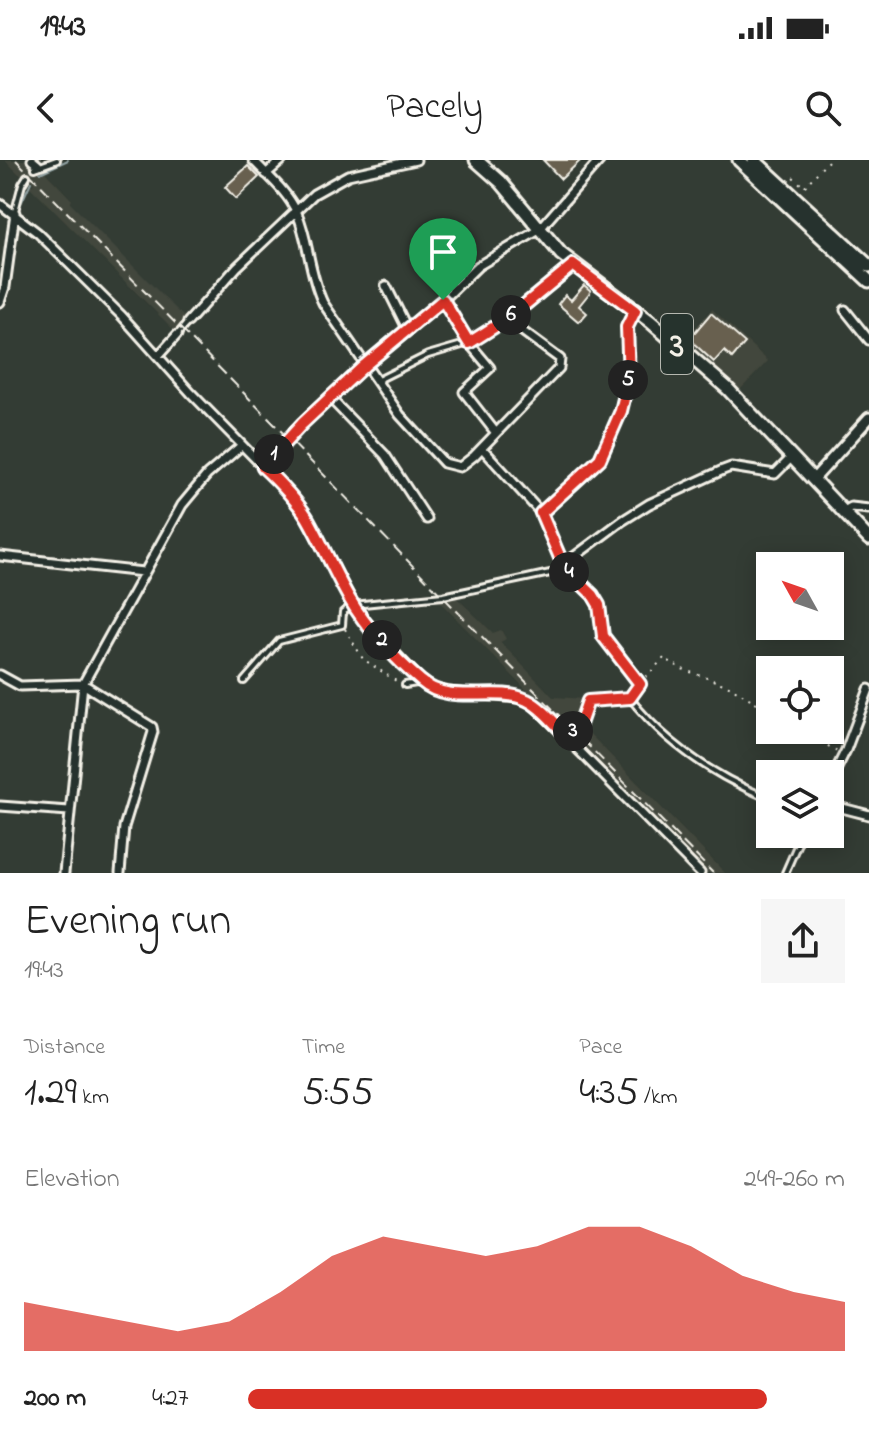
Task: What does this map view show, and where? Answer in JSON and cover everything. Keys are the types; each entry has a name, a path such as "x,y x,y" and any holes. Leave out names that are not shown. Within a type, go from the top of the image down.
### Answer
{"main road":[{"name":"3","path":"476,160 501,182 539,230 573,265 711,373 869,539"},
{"path":"739,160 869,281"},
{"path":"754,160 869,266"}],"street":[{"path":"253,160 285,194 296,211 316,290 400,415 444,463 460,467 559,368 560,359 518,328 510,317 573,265"},
{"path":"266,174 282,160"},
{"path":"188,322 237,267 314,194 348,175 416,160"},
{"path":"294,431 478,266 539,230 600,160"},
{"path":"0,204 15,213 122,316 241,446 286,490 306,515 353,605 422,682 434,690 526,700 540,709 700,873"},
{"path":"0,302 5,287 15,213"},
{"path":"386,286 408,330"},
{"path":"443,300 469,343 490,368 464,392 496,433"},
{"path":"845,310 869,340"},
{"path":"541,513 600,459 621,411 629,378 627,327 635,311"},
{"path":"158,356 177,335"},
{"path":"330,398 385,455 427,519"},
{"path":"813,480 869,418"},
{"path":"263,467 284,441"},
{"path":"64,873 83,684 182,505 207,475 241,446"},
{"path":"482,448 541,513 564,567 593,595 600,609 603,636 640,684 630,698"},
{"path":"564,567 574,555 649,504 731,467 775,474 792,457"},
{"path":"842,512 851,507 869,509"},
{"path":"0,556 143,572"},
{"path":"0,675 20,686 83,684 152,727 124,827 120,873"},
{"path":"841,760 869,689"},
{"path":"0,806 69,811"},
{"path":"844,809 869,815"}],"lane":[{"path":"35,165 57,160"},
{"path":"15,213 18,195 27,176"},
{"path":"376,381 428,355 469,343 510,317"},
{"path":"177,335 188,322"},
{"path":"284,441 294,431"},
{"path":"244,681 279,641 342,625 343,612 353,605 452,594 555,572 564,567"},
{"path":"405,685 422,682"},
{"path":"568,737 580,724 588,701 630,698 684,752 756,792"},
{"path":"785,873 796,848"}],"path":[{"path":"782,187 792,176 804,187 829,160"},
{"path":"342,625 363,659 384,675 405,685"},
{"path":"640,684 664,658 682,669 729,686 756,702"},
{"path":"825,744 844,755"}],"shaded area":[{"path":"5,160 26,160 40,174 44,171 72,200 70,203 185,318 176,332 29,186 34,184"},
{"path":"712,309 768,361 738,392 684,341"},
{"path":"456,597 493,633 501,630 506,639 500,642 553,697 586,699 581,718 572,731 568,732 437,599"},
{"path":"581,725 725,873 706,873 572,736"}],"building":[{"path":"543,160 581,160 561,179"},
{"path":"248,166 259,177 236,199 225,187"},
{"path":"584,285 591,291 579,306 587,313 579,322 558,304 565,295 571,300"},
{"path":"711,313 745,343 732,358 724,351 714,362 689,339"}],"waterway":[{"path":"40,173 68,160"},
{"path":"19,208 31,182"}],"railway":[{"path":"16,160 713,873"}],"route":[{"path":"573,265 635,311 627,327 629,378 621,411 600,459 541,513 564,567 599,605 603,636 640,684 630,698 588,701 580,724 568,737 540,709 526,700 434,690 422,682 366,622 348,596 306,515 263,467 288,437 365,365 443,300 469,343 510,317 573,265"}]}
